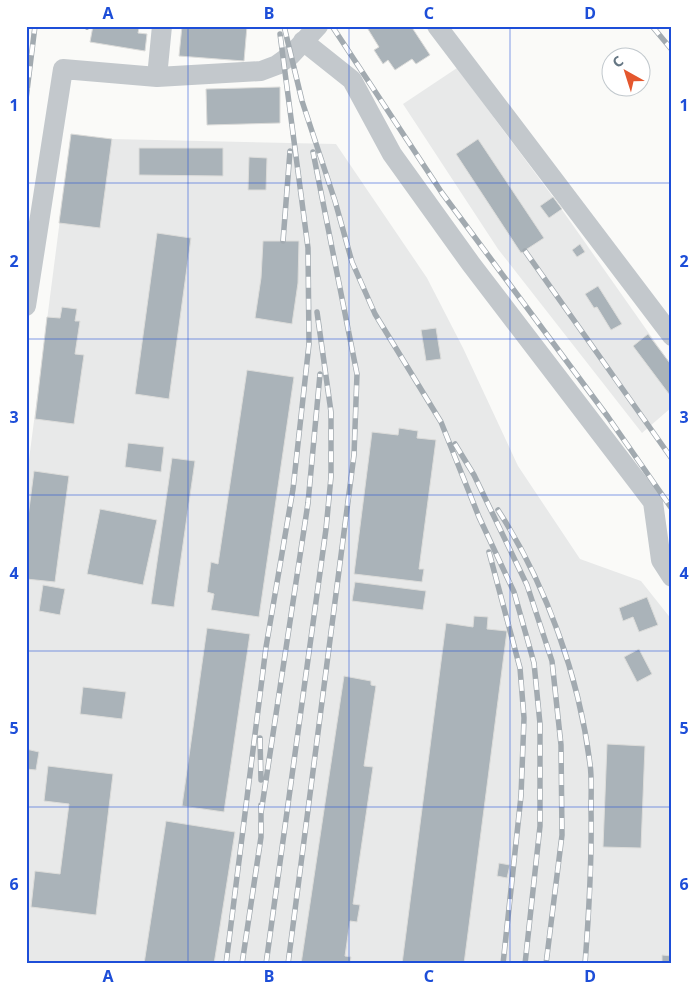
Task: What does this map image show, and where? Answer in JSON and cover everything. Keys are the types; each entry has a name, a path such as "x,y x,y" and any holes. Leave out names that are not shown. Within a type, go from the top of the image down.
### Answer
{"lane":[{"path":"157,77 162,26"},
{"path":"26,306 63,69 157,77 261,71 277,65 291,55 318,26"},
{"path":"438,26 672,336"},
{"path":"303,41 352,80 392,154 459,248 653,502 661,560 672,577"}],"shaded area":[{"path":"457,68 553,197 672,366 672,407 642,433 498,249 403,104"},
{"path":"71,134 112,139 336,144 427,278 463,348 518,466 580,559 641,581 672,620 672,964 26,964 26,483"}],"building":[{"path":"93,26 139,28 138,33 147,34 145,51 90,42"},
{"path":"182,26 247,26 244,61 179,56"},
{"path":"366,26 411,26 430,55 416,64 412,59 395,70 388,60 383,64 374,50 379,47"},
{"path":"280,87 280,123 207,125 206,89"},
{"path":"71,134 112,139 100,228 59,223"},
{"path":"478,139 544,238 521,253 456,154"},
{"path":"139,148 223,148 223,176 139,175"},
{"path":"249,157 267,158 266,190 248,190"},
{"path":"553,197 562,209 549,218 540,206"},
{"path":"157,233 191,238 169,399 135,394"},
{"path":"263,241 299,241 298,283 292,324 255,318 261,278"},
{"path":"580,244 585,252 577,257 572,250"},
{"path":"598,286 622,324 611,330 597,307 594,308 585,294"},
{"path":"62,307 77,309 75,321 80,321 75,354 84,355 74,424 35,419 47,317 60,318"},
{"path":"436,328 441,359 426,361 421,330"},
{"path":"648,334 672,366 672,398 633,346"},
{"path":"247,370 294,377 259,617 211,610 214,594 207,592 211,562 218,564"},
{"path":"399,428 418,431 417,438 436,440 419,569 424,569 422,582 354,574 372,432 398,435"},
{"path":"128,443 164,447 161,472 125,467"},
{"path":"172,458 195,461 174,607 151,604"},
{"path":"34,471 69,476 55,582 26,579 26,532"},
{"path":"100,509 157,520 143,585 87,574"},
{"path":"355,582 426,591 423,610 352,601"},
{"path":"43,585 65,589 60,615 39,611"},
{"path":"647,597 658,625 639,632 633,617 623,621 619,608"},
{"path":"474,616 488,617 487,629 507,631 464,964 402,964 446,623 473,627"},
{"path":"207,628 250,634 224,812 182,806"},
{"path":"639,649 652,674 637,682 624,657"},
{"path":"344,676 371,681 371,685 376,686 364,766 373,767 353,904 360,905 357,922 350,921 345,956 351,957 350,964 301,964"},
{"path":"83,687 126,692 122,719 80,714"},
{"path":"607,744 645,746 641,848 603,847"},
{"path":"26,749 39,752 36,770 26,769"},
{"path":"48,766 113,774 96,915 31,907 35,871 60,874 69,804 44,801"},
{"path":"166,821 235,832 214,964 144,964"},
{"path":"499,863 510,865 507,878 497,876"},
{"path":"662,955 672,956 672,964 662,964"}],"railway":[{"path":"26,99 35,26"},
{"path":"284,26 302,101 335,201 352,262 375,314 441,422 479,517 514,592 534,663 540,724 540,826 525,964"},
{"path":"332,26 442,193 608,417 672,509"},
{"path":"652,26 672,50"},
{"path":"226,964 266,647 293,489 309,344 308,248 280,34"},
{"path":"283,241 290,151"},
{"path":"288,964 354,455 357,374 313,152"},
{"path":"525,251 672,459"},
{"path":"266,964 326,529 331,477 331,412 317,312"},
{"path":"261,813 308,503 320,374"},
{"path":"455,444 474,475 527,585 552,661 561,745 562,835 546,964"},
{"path":"498,510 531,569 558,632 569,664 585,731 591,775 591,867 585,964"},
{"path":"489,552 520,668 524,718 521,796 503,964"},
{"path":"260,738 261,780"},
{"path":"242,964 261,837 261,805"}]}
